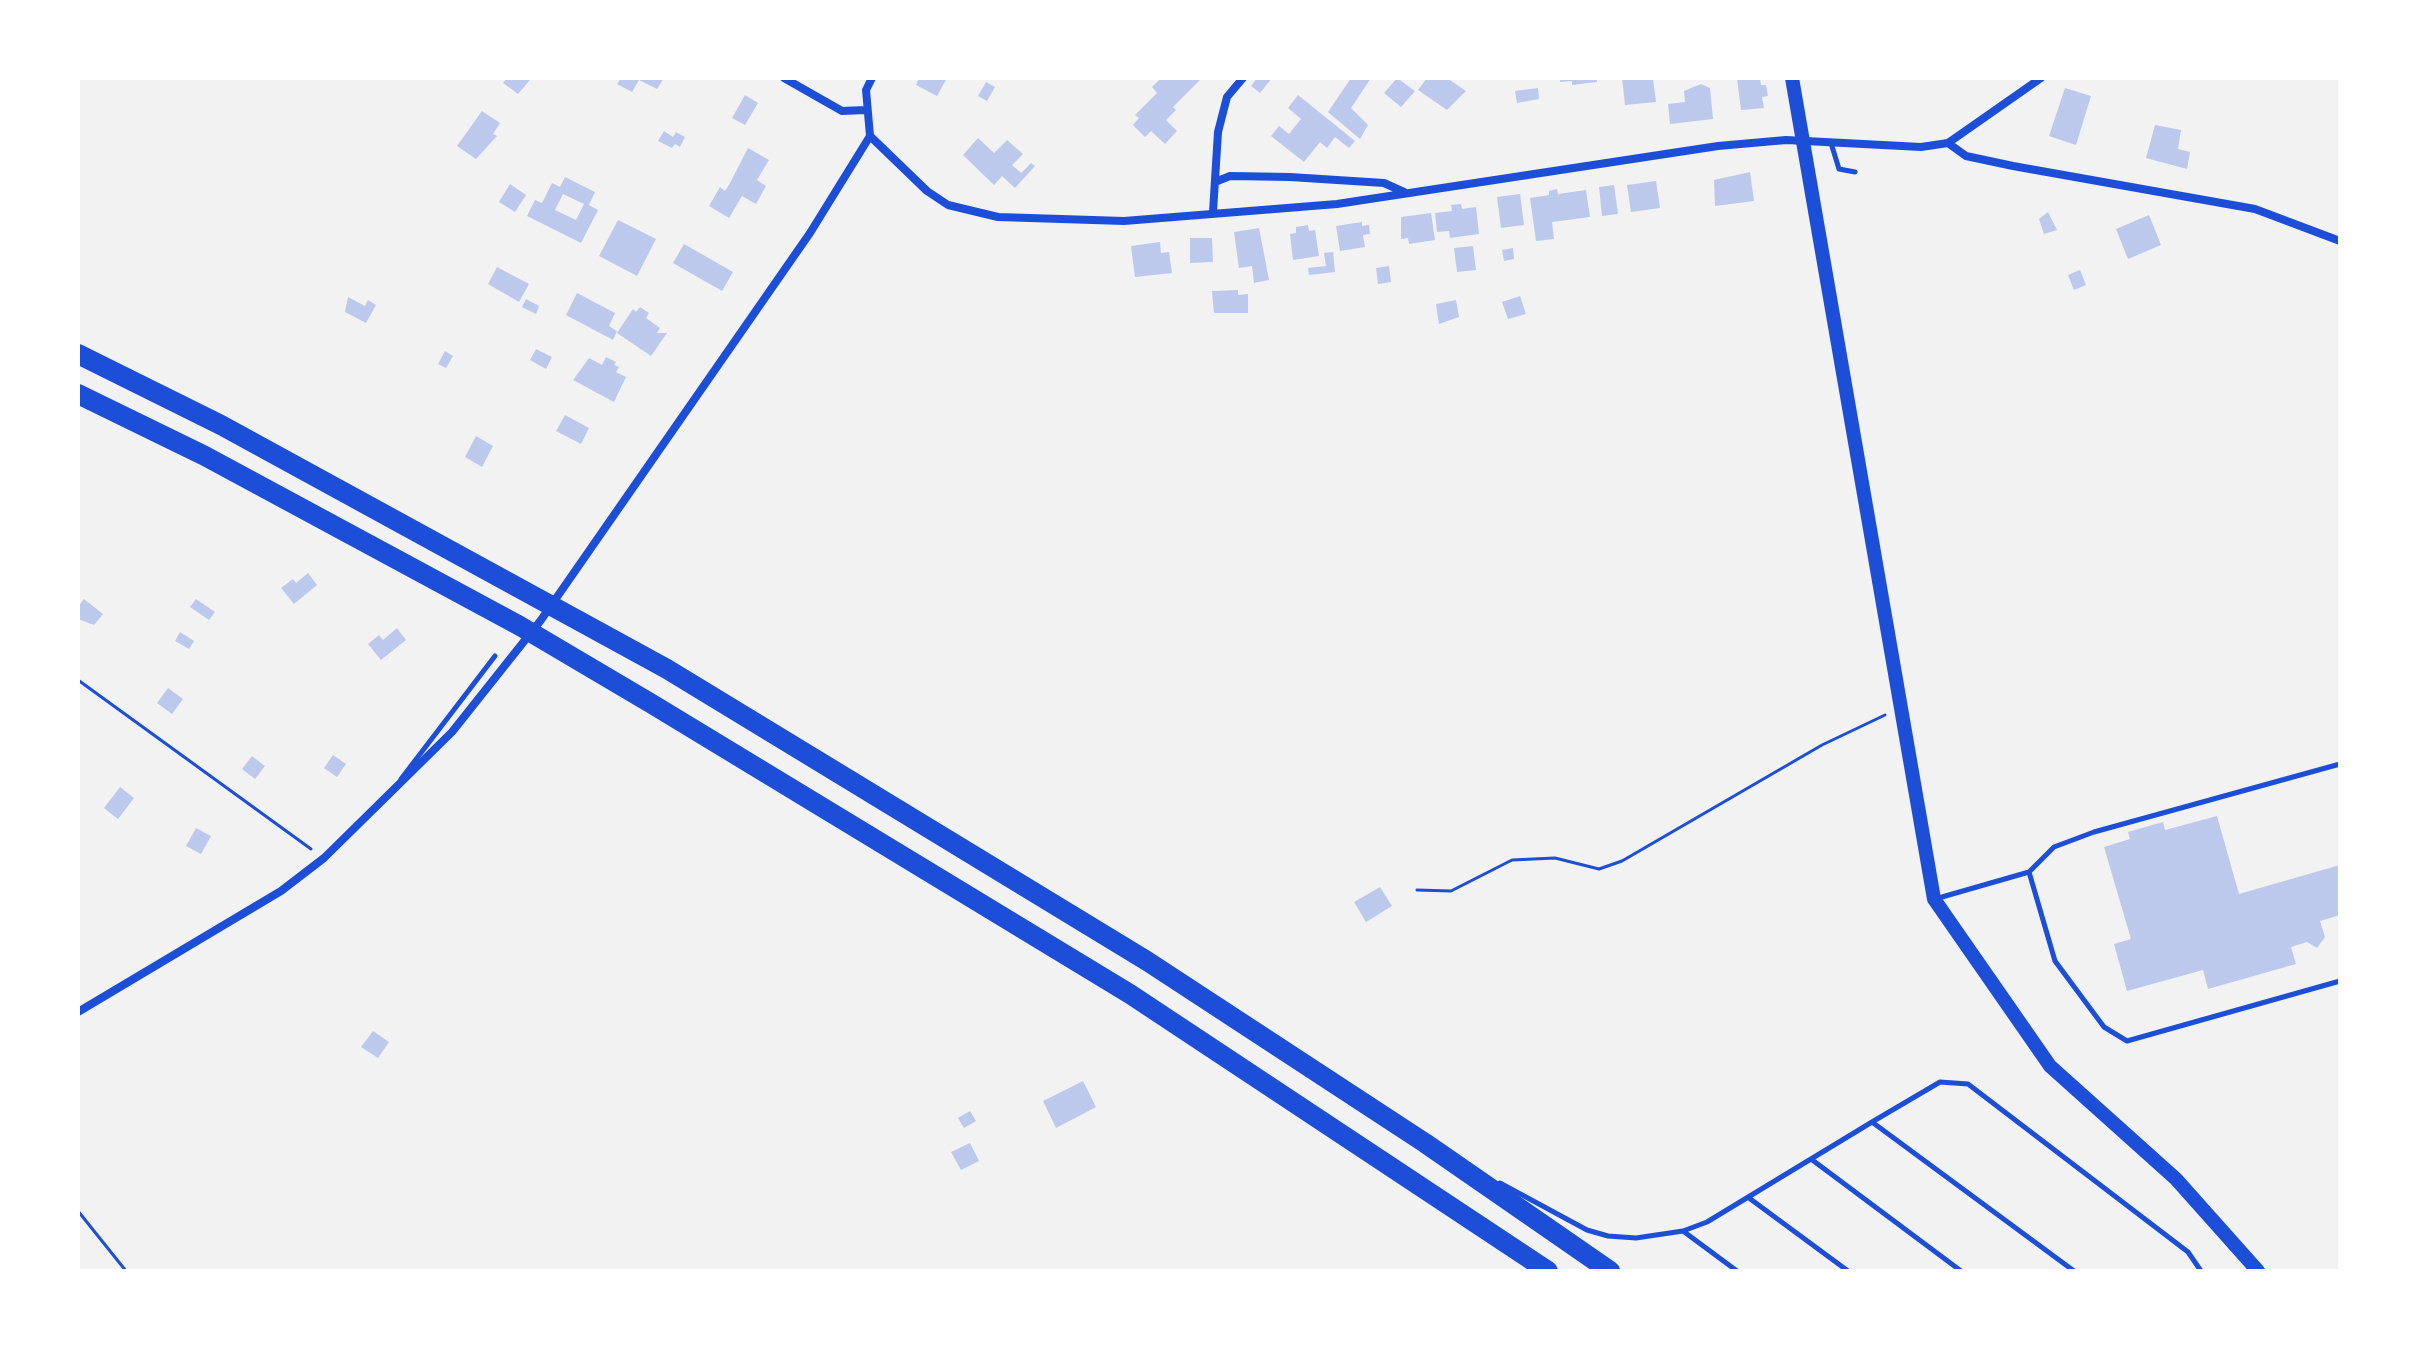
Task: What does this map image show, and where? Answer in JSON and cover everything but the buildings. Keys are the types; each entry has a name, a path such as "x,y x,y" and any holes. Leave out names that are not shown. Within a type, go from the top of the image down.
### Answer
{"highway":[{"path":"78,354 221,425 546,617 1118,986 1548,1271"},
{"path":"78,394 205,456 520,626 546,617 667,669 1061,908 1425,1143 1610,1271"}],"street":[{"path":"784,78 842,111 865,110"},
{"path":"872,78 866,90 865,110 870,136 927,191 948,205 971,212 1077,221 1124,221 1337,204 1718,146 1786,140 1921,147 1948,143 2041,78"},
{"path":"1213,212 1218,132 1227,97 1243,78"},
{"path":"1792,78 1934,899 2050,1066 2176,1179 2258,1271"},
{"path":"78,1012 281,891 324,858 452,732 546,617 810,233 870,136"},
{"path":"1948,143 1966,156 2255,209 2340,241"},
{"path":"1215,182 1230,176 1290,177 1384,183 1405,192"}],"lane":[{"path":"1831,143 1839,169 1855,172"},
{"path":"397,789 403,774 495,656"},
{"path":"1934,899 2029,872 2054,847 2094,832 2340,764"},
{"path":"2029,872 2055,961 2104,1027 2127,1041 2340,981"},
{"path":"1425,1143 1587,1230 1636,1238 1683,1231 1748,1197 1940,1082 1968,1084 2188,1252 2201,1271"},
{"path":"1872,1122 2074,1271"},
{"path":"1811,1159 1961,1271"},
{"path":"1748,1197 1848,1271"},
{"path":"1683,1231 1737,1271"},
{"path":"1520,1252 1540,1271"}],"path":[{"path":"78,680 324,858"},
{"path":"1417,890 1451,891 1512,860 1555,858 1599,869 1622,861 1822,745 1900,708"},
{"path":"78,1211 126,1271"}]}
